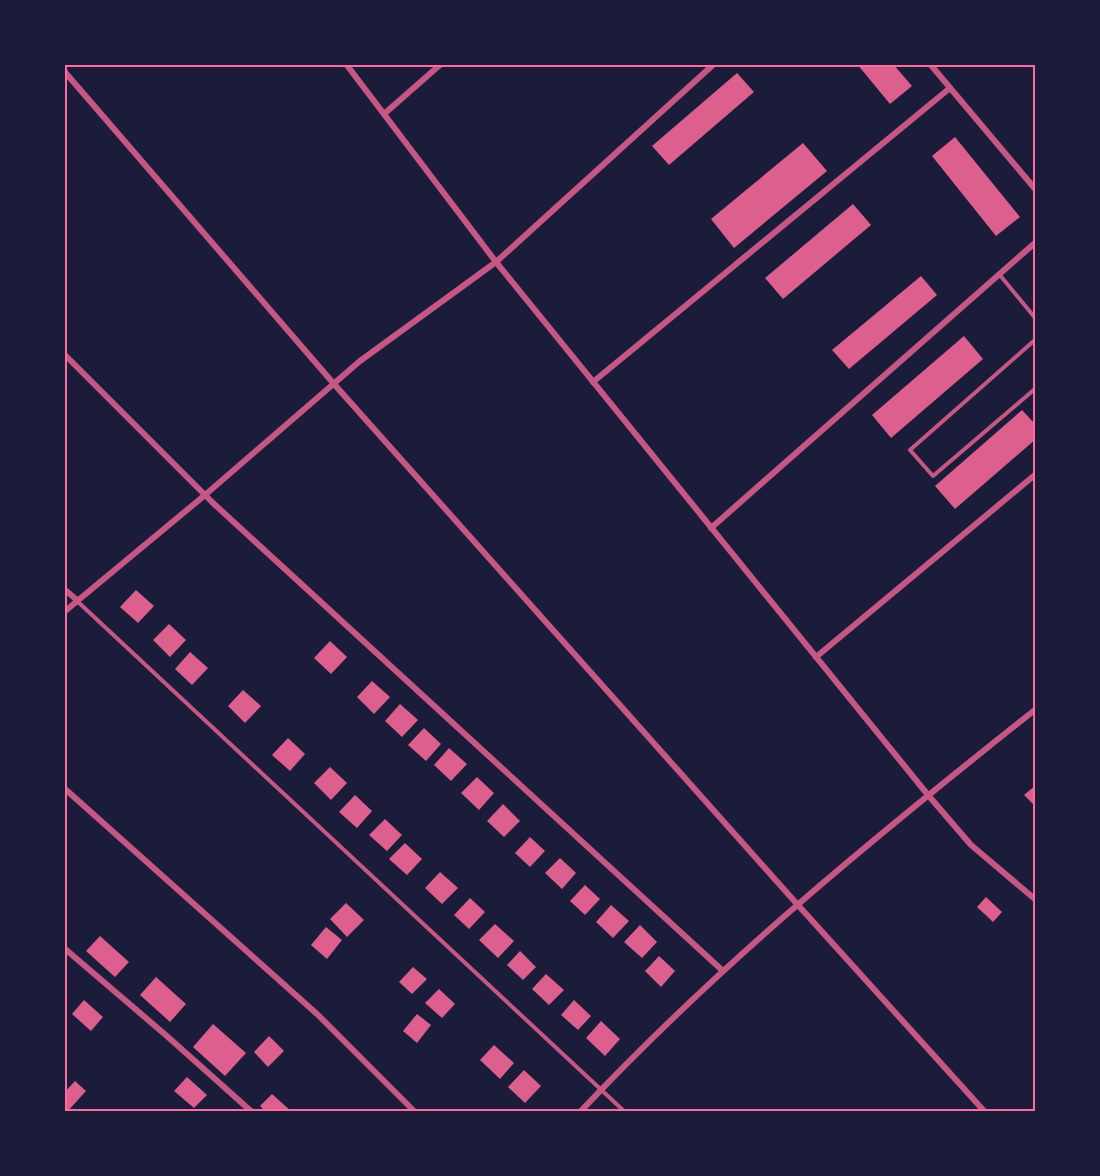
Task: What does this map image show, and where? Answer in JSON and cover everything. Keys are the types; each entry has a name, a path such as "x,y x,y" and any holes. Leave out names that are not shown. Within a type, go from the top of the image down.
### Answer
{"street":[{"path":"346,64 496,262 928,795 971,845 1035,900"},
{"path":"384,114 441,64"},
{"path":"64,612 205,495 360,361 496,262 714,64"},
{"path":"930,64 1035,190"},
{"path":"64,71 334,384 985,1112"},
{"path":"593,382 950,88"},
{"path":"711,528 1035,242"},
{"path":"64,354 205,495 723,971"},
{"path":"816,657 1035,474"},
{"path":"64,589 76,600"},
{"path":"580,1112 723,971 797,904 1035,709"},
{"path":"64,788 317,1014 415,1112"},
{"path":"64,948 252,1112"}],"lane":[{"path":"999,274 1035,319"},
{"path":"1035,339 910,450 933,476 1035,388"},
{"path":"76,600 625,1112"}],"building":[{"path":"857,64 893,64 912,86 890,104"},
{"path":"737,73 754,92 669,165 652,146"},
{"path":"955,137 1020,217 996,236 932,156"},
{"path":"803,143 827,171 734,248 711,219"},
{"path":"853,204 871,225 783,299 765,278"},
{"path":"921,276 937,295 849,369 832,350"},
{"path":"964,336 983,359 891,438 872,415"},
{"path":"1022,410 1036,425 1036,439 955,509 935,486"},
{"path":"136,590 154,606 138,623 120,607"},
{"path":"169,624 186,640 170,657 153,640"},
{"path":"330,641 347,657 331,674 314,658"},
{"path":"190,652 208,668 192,685 175,669"},
{"path":"372,681 390,697 374,714 357,697"},
{"path":"243,690 261,706 245,723 228,706"},
{"path":"400,704 418,720 402,737 385,721"},
{"path":"424,728 441,744 426,761 408,745"},
{"path":"288,738 305,754 290,771 272,755"},
{"path":"449,748 467,764 451,781 434,765"},
{"path":"330,767 347,783 331,800 314,783"},
{"path":"477,777 494,793 479,810 461,793"},
{"path":"1036,785 1036,807 1024,795"},
{"path":"355,795 372,811 357,828 339,812"},
{"path":"503,804 520,821 504,837 487,821"},
{"path":"385,819 402,835 387,851 369,835"},
{"path":"530,837 545,851 530,867 515,853"},
{"path":"405,843 422,859 407,875 389,859"},
{"path":"560,858 576,873 562,889 545,873"},
{"path":"440,872 458,888 442,904 425,888"},
{"path":"585,885 600,899 585,915 570,901"},
{"path":"986,897 1002,912 993,922 977,907"},
{"path":"470,898 485,912 469,929 454,915"},
{"path":"346,903 364,920 347,937 330,919"},
{"path":"611,905 629,921 613,938 596,922"},
{"path":"495,924 514,941 498,958 479,940"},
{"path":"640,925 657,942 642,958 624,942"},
{"path":"326,927 342,940 327,959 311,945"},
{"path":"100,936 129,962 115,977 86,951"},
{"path":"520,951 536,967 523,980 507,965"},
{"path":"659,956 675,971 661,987 645,971"},
{"path":"413,967 427,979 412,994 399,982"},
{"path":"546,974 564,990 549,1005 532,989"},
{"path":"156,977 186,1004 170,1022 140,995"},
{"path":"439,989 455,1004 442,1018 425,1003"},
{"path":"84,1000 103,1017 91,1031 72,1014"},
{"path":"574,1000 591,1016 578,1030 561,1015"},
{"path":"417,1014 431,1025 417,1043 403,1031"},
{"path":"601,1021 620,1039 605,1056 586,1038"},
{"path":"213,1024 246,1053 225,1076 193,1047"},
{"path":"269,1036 284,1051 268,1067 254,1052"},
{"path":"494,1045 514,1063 500,1079 480,1060"},
{"path":"524,1070 541,1086 525,1103 508,1087"},
{"path":"187,1077 207,1095 194,1108 174,1091"},
{"path":"75,1081 86,1091 67,1112 64,1112 64,1093"},
{"path":"272,1094 292,1112 266,1112 260,1106"}]}
